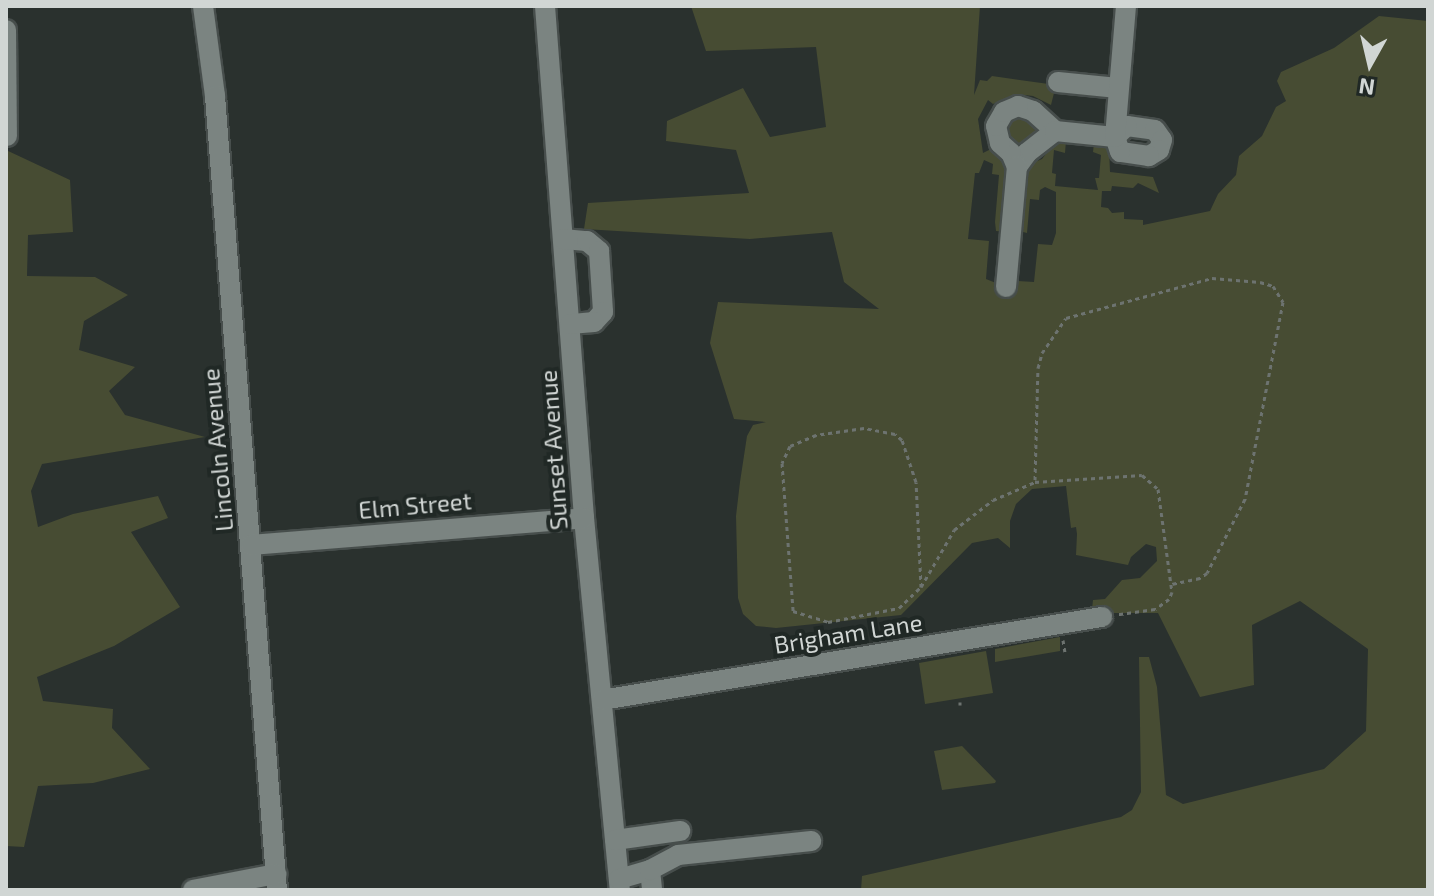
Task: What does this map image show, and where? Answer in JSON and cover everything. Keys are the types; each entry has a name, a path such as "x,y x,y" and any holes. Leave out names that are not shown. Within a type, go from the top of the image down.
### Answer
{"street":[{"name":"Lincoln Avenue","path":"203,6 215,96 277,882"},
{"name":"Sunset Avenue","path":"545,6 584,518 619,885"},
{"path":"1017,167 996,134 1004,112 1018,106 1026,108 1055,131 1115,137 1126,6"},
{"path":"6,30 7,136"},
{"path":"1058,82 1118,88"},
{"path":"1006,287 1017,167 1027,153 1055,131"},
{"path":"563,239 587,241 599,251 603,312 594,322 570,324"},
{"name":"Elm Street","path":"251,545 584,518"},
{"name":"Brigham Lane","path":"602,700 1102,617"},
{"path":"615,840 680,831"},
{"path":"619,885 651,880 678,855 811,841"},
{"path":"193,890 277,882"}],"path":[{"path":"1035,482 1038,368 1042,353 1066,318 1212,278 1273,286 1283,302 1245,499 1207,573 1200,578 1171,584"},
{"path":"921,587 916,482 902,440 895,434 864,428 816,435 790,446 782,463 793,611 828,622 899,608 921,587 954,530 993,500 1035,482 1128,474 1152,481 1160,502 1172,592 1162,606 1102,617"},
{"path":"1062,635 1065,652"}],"green space":[{"path":"691,6 980,6 974,95 980,80 987,81 992,76 1056,85 1051,105 1033,96 1016,94 993,104 988,100 978,119 983,153 991,149 1011,166 1005,232 996,231 995,222 999,175 992,174 993,164 984,160 979,173 975,173 968,239 989,241 986,279 996,283 996,287 1017,289 1018,281 1034,282 1038,244 1052,245 1056,233 1056,192 1045,187 1040,190 1039,200 1030,199 1027,233 1023,232 1028,165 1042,159 1055,142 1066,141 1065,153 1054,150 1052,173 1056,174 1055,186 1098,190 1095,178 1099,178 1101,155 1093,152 1094,143 1109,148 1110,172 1153,177 1159,193 1138,183 1133,188 1112,186 1111,191 1102,191 1101,207 1108,208 1112,213 1124,212 1124,219 1143,220 1143,225 1210,211 1218,194 1236,175 1239,156 1262,136 1276,107 1286,101 1277,81 1281,72 1334,48 1379,16 1428,21 1428,890 861,890 862,876 1121,817 1132,810 1141,792 1139,657 1149,657 1157,687 1166,795 1183,804 1324,769 1366,731 1368,649 1300,601 1252,625 1254,685 1200,697 1158,613 1104,613 1092,609 1093,600 1105,599 1122,580 1140,578 1157,561 1156,547 1146,544 1131,557 1128,565 1076,555 1076,527 1071,528 1066,486 1032,489 1016,504 1010,521 1010,548 998,538 972,543 901,615 776,628 756,626 743,614 738,598 736,516 740,482 747,436 753,425 766,422 734,419 710,343 718,302 879,309 844,282 832,232 750,239 584,229 588,203 749,193 736,150 666,141 667,121 743,88 770,137 826,127 816,47 706,51"},
{"path":"1020,115 1031,119 1035,130 1031,141 1020,145 1009,141 1005,130 1009,119"},
{"path":"6,150 70,180 73,232 28,235 27,276 95,277 128,295 84,321 79,350 135,367 109,391 125,415 205,437 42,464 31,491 38,527 73,514 158,496 168,518 131,532 180,607 114,646 37,677 43,701 113,709 112,728 150,769 93,783 38,786 24,847 6,846"},
{"path":"1060,637 1060,651 995,662 995,649"},
{"path":"986,651 993,693 925,704 919,663"},
{"path":"962,746 995,783 942,790 934,751"}]}
